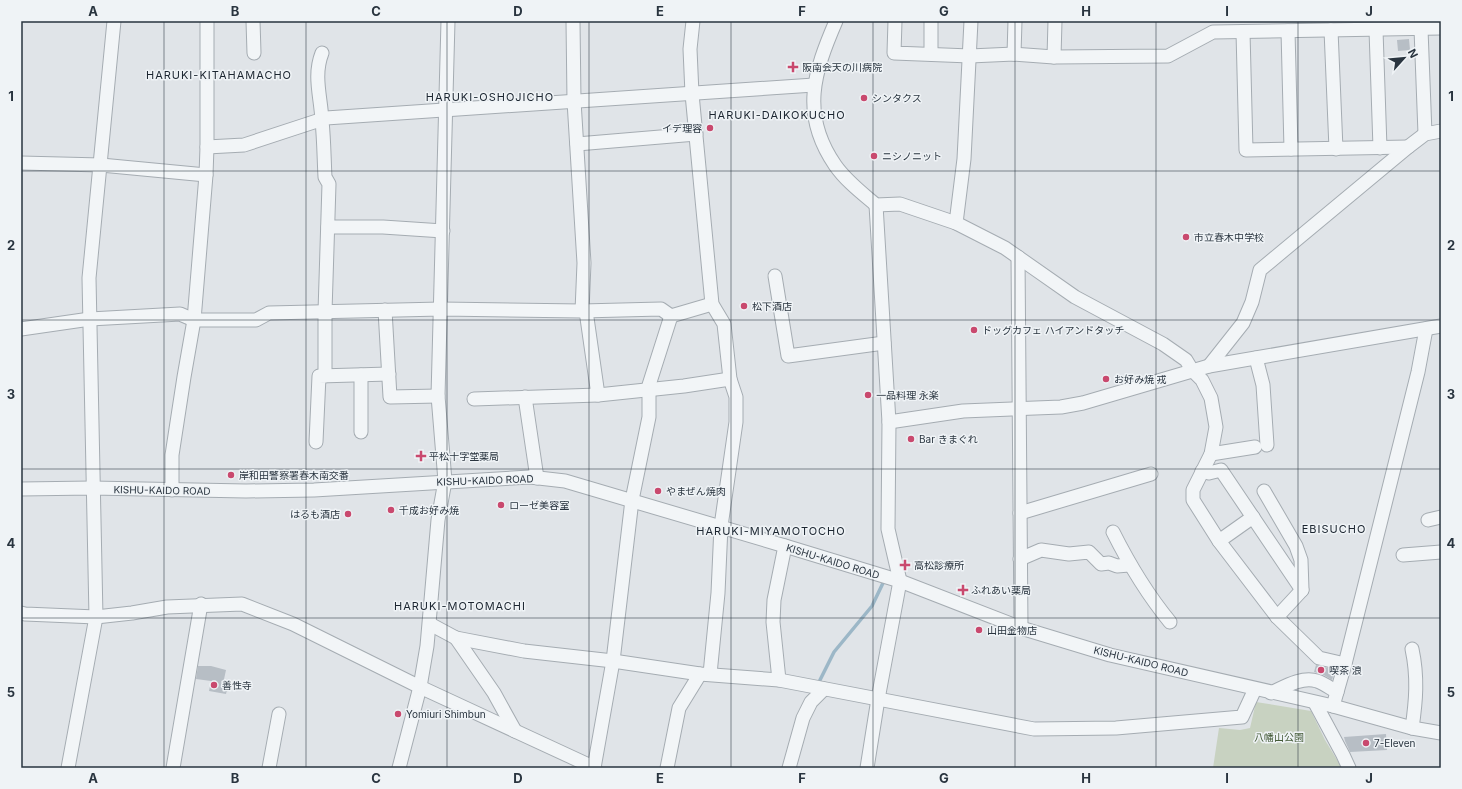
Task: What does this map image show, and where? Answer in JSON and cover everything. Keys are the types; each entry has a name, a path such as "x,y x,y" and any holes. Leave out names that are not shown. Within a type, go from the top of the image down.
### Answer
{"street":[{"path":"68,768 96,618 92,488 89,278 114,21"},
{"path":"172,490 172,454 194,320 206,175 207,21"},
{"path":"252,21 254,54"},
{"path":"399,768 420,687 428,646 438,520 445,481 438,396 448,21"},
{"path":"573,21 574,101 584,263 584,311 598,395"},
{"path":"667,768 679,708 705,674 718,592 721,526 736,422 736,397 730,379 724,324 712,304 692,94 690,49 692,21"},
{"path":"836,21 822,53 814,85 815,123 834,165 876,205 900,204 956,223 1004,248 1075,297 1163,344 1186,360 1192,370 1202,380 1211,398 1216,427 1211,454 1193,490 1193,500 1219,541 1276,616 1319,658 1345,664"},
{"path":"895,21 894,53 970,56 1014,54 1054,57 1168,56 1213,27 1243,32 1441,28"},
{"path":"931,21 931,54"},
{"path":"956,223 964,159 970,56 970,21"},
{"path":"1014,54 1015,21"},
{"path":"1054,57 1055,21"},
{"path":"1421,29 1425,134"},
{"path":"1331,30 1336,148"},
{"path":"1376,30 1380,148"},
{"path":"1288,31 1291,149"},
{"path":"1243,32 1246,150 1408,147"},
{"path":"322,53 317,71 317,83 322,119 325,177 329,184 325,312 325,376"},
{"path":"207,147 244,145 322,119 814,85"},
{"path":"1209,366 1243,323 1252,302 1260,270 1408,147 1425,134 1441,131"},
{"path":"577,144 696,134"},
{"path":"21,163 101,165 206,175"},
{"path":"867,768 900,581 888,529 889,422 876,205"},
{"path":"328,227 382,227 442,231"},
{"path":"1018,258 1021,628"},
{"path":"775,276 788,356 884,343"},
{"path":"671,316 712,304"},
{"path":"21,329 90,318 180,314 194,320 256,320 269,313 441,309 584,311 661,309 671,316"},
{"path":"385,310 390,397 438,396"},
{"path":"21,613 96,618 166,607 201,604 242,604 293,624 420,687 595,768 613,661 632,500 650,417 649,389 671,316"},
{"path":"889,422 963,411 1061,407 1083,403 1209,366 1441,326"},
{"path":"1333,706 1345,664 1418,372 1426,329"},
{"path":"1211,454 1261,446 1263,385 1256,358"},
{"path":"316,442 319,376 388,374"},
{"path":"361,375 361,432"},
{"path":"474,399 598,395 684,386 730,379"},
{"path":"525,397 537,478"},
{"path":"1202,471 1209,473 1221,470 1302,590"},
{"path":"1020,513 1151,474"},
{"name":"KISHU-KAIDO ROAD","path":"21,489 92,488 246,491 314,490 530,477 565,482 721,526 900,581 1021,628 1110,655 1333,706 1412,728 1441,733"},
{"path":"1264,492 1296,546 1301,560 1302,590 1276,616"},
{"path":"1219,541 1252,517"},
{"path":"1428,520 1441,517"},
{"path":"1113,532 1129,565 1154,603 1170,622"},
{"path":"779,680 773,615 774,600 785,546"},
{"path":"1020,559 1041,550 1069,554 1089,552 1101,564 1109,563 1117,566 1129,565"},
{"path":"1403,555 1441,552"},
{"path":"173,768 201,604"},
{"path":"430,624 456,638 524,651 613,661 705,674 779,680 1034,728 1116,728 1242,716 1255,689"},
{"path":"456,638 494,693 515,731"},
{"path":"1412,650 1416,667 1416,700 1412,728"},
{"path":"1271,693 1293,683 1309,680 1318,681 1337,692"},
{"path":"789,768 803,718 812,702 824,689"},
{"path":"1315,703 1343,755 1348,768"},
{"path":"269,768 279,714"},
{"path":"1343,755 1354,768"}],"green space":[{"name":"八幡山公園","path":"1256,702 1311,711 1325,740 1342,768 1213,768 1219,728 1240,730 1250,728"}],"building":[{"path":"1409,39 1410,50 1398,51 1397,40"},
{"path":"1316,665 1335,670 1332,680 1322,674 1314,672"},
{"path":"198,666 211,666 226,670 223,684 228,685 226,694 209,691 211,681 196,679"},
{"name":"7-Eleven","path":"1386,734 1387,750 1350,752 1344,737"}],"waterway":[{"path":"819,682 834,652 872,606 883,583"}],"place":[{"name":"阪南会天の川病院","path":"793,67"},
{"name":"シンタクス","path":"864,98"},
{"name":"イデ理容","path":"710,128"},
{"name":"ニシノニット","path":"874,156"},
{"name":"市立春木中学校","path":"1186,237"},
{"name":"松下酒店","path":"744,306"},
{"name":"ドッグカフェ ハイアンドタッチ","path":"974,330"},
{"name":"お好み焼 戎","path":"1106,379"},
{"name":"一品料理 永楽","path":"868,395"},
{"name":"Bar きまぐれ","path":"911,439"},
{"name":"平松十字堂薬局","path":"421,456"},
{"name":"岸和田警察署春木南交番","path":"231,475"},
{"name":"やまぜん焼肉","path":"658,491"},
{"name":"ローゼ美容室","path":"501,505"},
{"name":"千成お好み焼","path":"391,510"},
{"name":"はるも酒店","path":"348,514"},
{"name":"高松診療所","path":"905,565"},
{"name":"ふれあい薬局","path":"963,590"},
{"name":"山田金物店","path":"979,630"},
{"name":"喫茶 浪","path":"1321,670"},
{"name":"善性寺","path":"214,685"},
{"name":"Yomiuri Shimbun","path":"398,714"},
{"name":"7-Eleven","path":"1366,743"}],"district":[{"name":"HARUKI-KITAHAMACHO","path":"219,75"},
{"name":"HARUKI-OSHOJICHO","path":"490,97"},
{"name":"HARUKI-DAIKOKUCHO","path":"777,115"},
{"name":"EBISUCHO","path":"1334,529"},
{"name":"HARUKI-MIYAMOTOCHO","path":"771,531"},
{"name":"HARUKI-MOTOMACHI","path":"460,606"}]}
